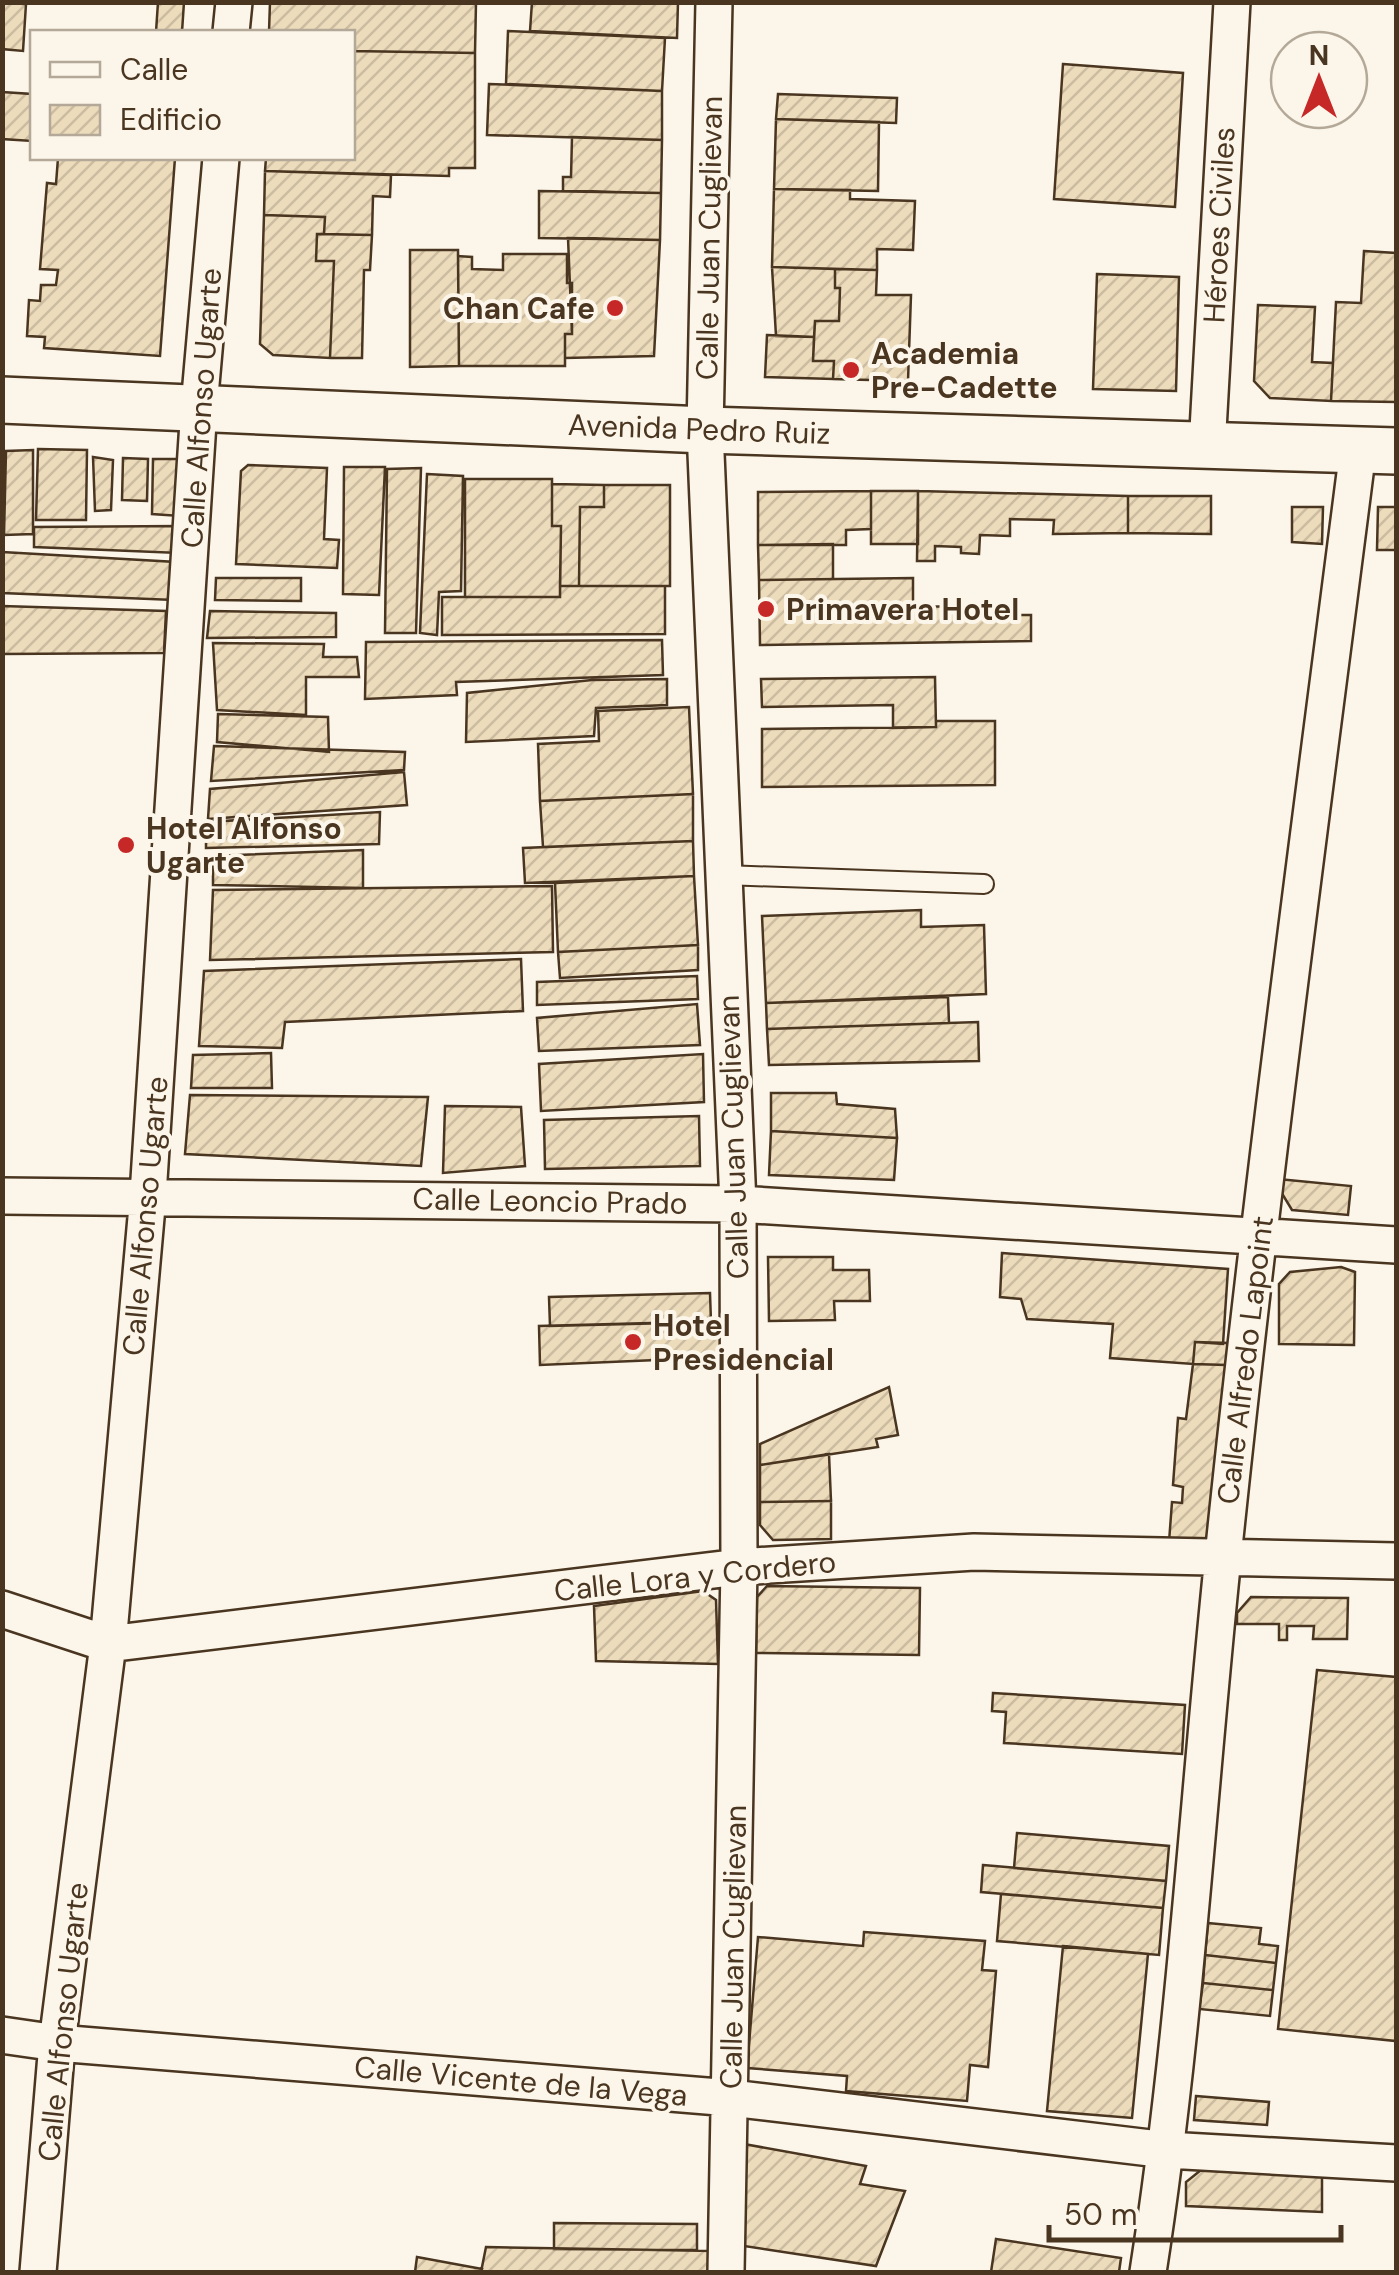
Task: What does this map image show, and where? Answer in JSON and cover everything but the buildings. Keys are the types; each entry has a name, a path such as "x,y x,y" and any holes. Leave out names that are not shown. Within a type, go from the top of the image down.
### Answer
{"street":[{"path":"231,30 234,2"},
{"name":"Calle Juan Cuglievan","path":"714,2 706,430 738,1204 739,1567 726,2272"},
{"name":"Héroes Civiles","path":"1206,448 1232,2"},
{"name":"Calle Alfonso Ugarte","path":"38,2272 57,2044 108,1644 148,1195 199,406 220,160"},
{"name":"Avenida Pedro Ruiz","path":"2,400 706,430 1206,448 1377,450"},
{"name":"Calle Alfredo Lapoint","path":"1148,2272 1167,2150 1223,1556 1259,1239 1377,450"},
{"name":"Calle Leoncio Prado","path":"2,1196 738,1204 1396,1245"},
{"name":"Calle Lora y Cordero","path":"2,1609 108,1644 739,1567 974,1552 1396,1561"},
{"name":"Calle Vicente de la Vega","path":"2,2035 57,2044 730,2098 1167,2150 1396,2164"}],"lane":[{"path":"724,875 984,884"}],"place":[{"name":"Chan Cafe","path":"615,308"},
{"name":"Academia Pre-Cadette","path":"851,370"},
{"name":"Primavera Hotel","path":"766,609"},
{"name":"Hotel Alfonso Ugarte","path":"126,845"},
{"name":"Hotel Presidencial","path":"633,1342"}]}
